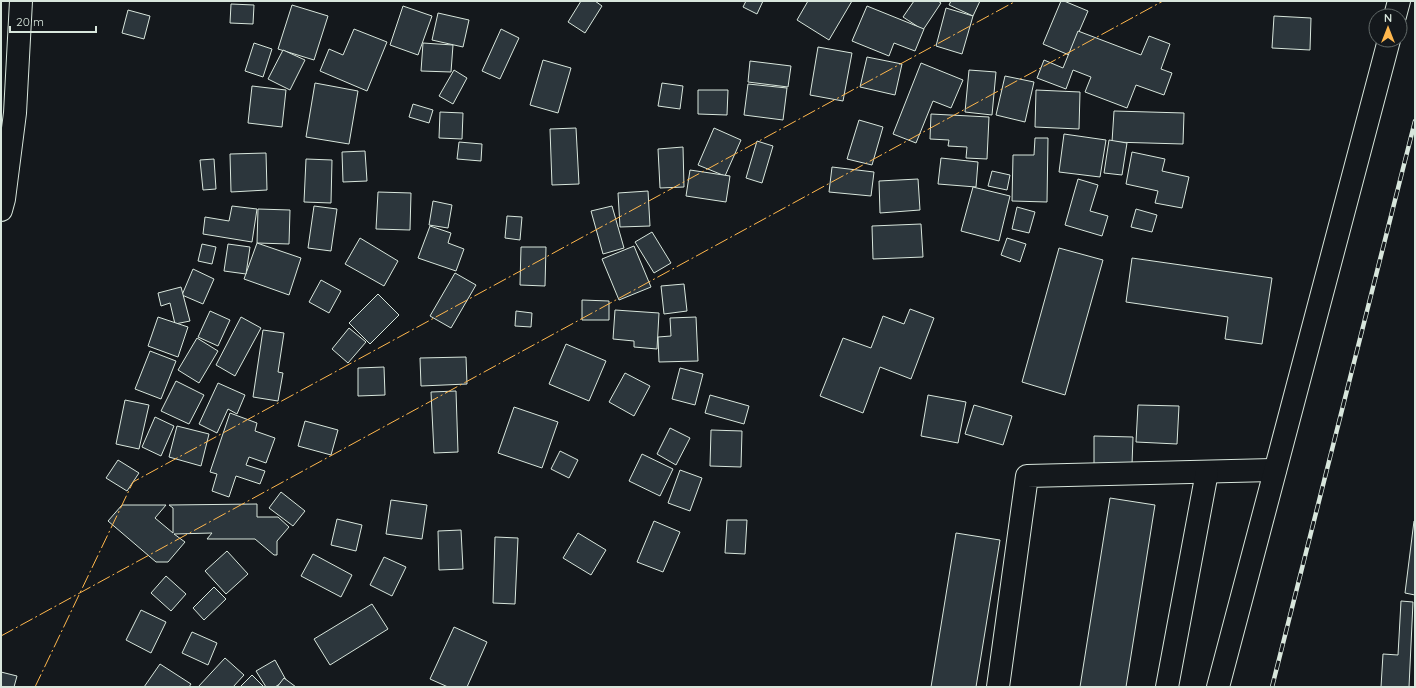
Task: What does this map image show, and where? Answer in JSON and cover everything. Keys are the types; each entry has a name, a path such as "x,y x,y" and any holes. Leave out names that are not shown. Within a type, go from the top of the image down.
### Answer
{"street":[{"path":"1,210 4,199 15,112 22,1"},
{"path":"1218,687 1387,48"},
{"path":"998,687 1027,476 1275,470"},
{"path":"1167,687 1207,472"}],"building":[{"path":"581,1 595,1 602,6 585,33 568,22"},
{"path":"746,1 763,1 757,14 743,7"},
{"path":"808,1 852,1 829,40 797,20"},
{"path":"914,1 938,1 941,3 923,30 903,17"},
{"path":"951,1 980,1 973,16 949,5"},
{"path":"1061,1 1088,11 1069,55 1043,44"},
{"path":"231,4 254,5 253,24 230,23"},
{"path":"292,5 328,16 314,60 278,49"},
{"path":"403,6 432,16 418,55 390,45"},
{"path":"867,6 924,29 915,51 894,43 889,56 852,41"},
{"path":"946,8 973,16 962,54 936,46"},
{"path":"128,10 150,16 144,39 122,33"},
{"path":"438,13 469,20 463,47 432,40"},
{"path":"1274,16 1311,18 1310,50 1272,48"},
{"path":"354,29 387,42 367,91 320,71 329,49 343,55"},
{"path":"501,29 519,38 500,79 482,71"},
{"path":"1078,31 1141,55 1149,36 1170,44 1161,69 1172,73 1164,95 1136,85 1127,108 1085,92 1091,77 1073,70 1066,89 1037,78 1044,60 1063,68"},
{"path":"254,43 272,49 263,77 245,71"},
{"path":"423,43 453,45 451,72 421,71"},
{"path":"818,47 852,53 843,101 810,95"},
{"path":"283,50 305,60 290,90 268,79"},
{"path":"867,57 902,64 895,95 860,87"},
{"path":"543,60 571,68 558,113 530,105"},
{"path":"750,61 791,66 788,87 748,82"},
{"path":"921,63 963,80 951,108 933,101 916,143 893,134"},
{"path":"454,70 467,78 453,104 439,96"},
{"path":"969,70 996,72 992,115 965,112"},
{"path":"1005,76 1034,82 1025,122 996,115"},
{"path":"315,83 358,91 349,144 306,137"},
{"path":"662,83 683,86 680,109 658,106"},
{"path":"748,84 787,88 783,120 744,115"},
{"path":"252,86 286,90 282,127 248,123"},
{"path":"698,90 728,90 727,115 698,114"},
{"path":"1036,90 1080,92 1079,129 1035,127"},
{"path":"413,104 433,110 429,123 409,117"},
{"path":"1114,111 1184,113 1183,144 1112,142"},
{"path":"440,112 463,113 462,139 439,138"},
{"path":"931,114 989,117 987,159 966,158 967,147 948,146 949,140 930,139"},
{"path":"859,120 883,127 872,165 847,159"},
{"path":"576,128 579,184 552,185 550,129"},
{"path":"714,128 741,140 725,176 698,165"},
{"path":"1064,134 1106,140 1100,177 1059,172"},
{"path":"1035,138 1048,138 1047,202 1012,201 1013,155 1034,155"},
{"path":"1109,140 1127,143 1122,175 1104,173"},
{"path":"757,141 773,146 762,183 746,178"},
{"path":"459,142 482,144 481,161 457,159"},
{"path":"683,147 684,187 660,188 658,149"},
{"path":"365,151 367,181 343,182 342,152"},
{"path":"1132,152 1165,159 1162,171 1189,177 1182,208 1155,203 1158,191 1126,184"},
{"path":"266,153 267,190 231,192 230,154"},
{"path":"941,158 978,162 976,187 938,184"},
{"path":"214,159 216,189 203,190 200,160"},
{"path":"306,159 332,160 331,203 304,202"},
{"path":"832,167 874,172 871,196 829,192"},
{"path":"690,170 730,176 726,202 686,196"},
{"path":"992,171 1010,175 1007,190 988,186"},
{"path":"918,179 920,210 880,213 879,181"},
{"path":"1078,179 1098,185 1090,211 1108,216 1102,236 1065,225"},
{"path":"973,187 1010,196 999,241 961,231"},
{"path":"648,191 650,226 620,227 618,193"},
{"path":"378,192 411,193 410,230 376,229"},
{"path":"433,201 452,205 448,228 429,225"},
{"path":"232,206 257,209 252,242 203,234 205,217 229,221"},
{"path":"314,206 337,209 331,251 308,248"},
{"path":"612,206 624,248 603,254 591,211"},
{"path":"1017,207 1035,212 1029,233 1012,229"},
{"path":"258,209 290,210 289,244 257,243"},
{"path":"1136,209 1157,215 1152,232 1131,227"},
{"path":"507,216 522,217 520,240 505,238"},
{"path":"921,224 923,257 873,259 872,226"},
{"path":"430,226 451,233 448,243 464,249 456,271 418,258"},
{"path":"652,232 671,263 654,273 635,242"},
{"path":"360,238 398,261 384,286 345,264"},
{"path":"1007,238 1026,244 1020,262 1001,255"},
{"path":"257,243 301,258 289,295 244,279"},
{"path":"202,244 216,247 212,264 198,261"},
{"path":"228,244 250,247 246,274 224,271"},
{"path":"634,246 651,287 619,300 602,259"},
{"path":"521,247 546,247 545,286 520,285"},
{"path":"1059,248 1103,260 1065,395 1022,382"},
{"path":"1132,258 1272,278 1262,344 1225,339 1228,317 1126,302"},
{"path":"193,269 214,279 203,304 182,295"},
{"path":"455,273 476,285 451,328 430,316"},
{"path":"321,280 341,291 329,313 309,302"},
{"path":"684,284 687,311 664,314 661,286"},
{"path":"181,287 190,321 175,324 170,303 161,306 158,293"},
{"path":"378,294 399,315 370,344 349,323"},
{"path":"582,300 609,301 609,320 582,320"},
{"path":"910,309 934,318 911,379 880,367 863,413 820,396 843,338 871,348 883,316 904,324"},
{"path":"615,310 659,313 657,349 634,347 634,341 613,339"},
{"path":"210,311 230,320 218,346 198,337"},
{"path":"516,311 532,313 531,327 515,326"},
{"path":"158,317 188,327 178,357 148,346"},
{"path":"241,317 261,328 235,376 216,365"},
{"path":"696,317 698,361 659,362 658,337 671,336 670,318"},
{"path":"349,328 366,342 348,363 332,349"},
{"path":"263,330 284,333 278,372 283,373 278,401 253,397"},
{"path":"197,338 218,351 199,383 178,370"},
{"path":"566,344 606,361 589,401 549,384"},
{"path":"150,351 176,361 161,399 135,389"},
{"path":"466,357 467,384 421,386 420,358"},
{"path":"384,367 385,395 358,396 358,368"},
{"path":"680,368 703,374 695,405 672,399"},
{"path":"625,373 650,386 634,416 609,402"},
{"path":"176,381 204,395 189,424 161,411"},
{"path":"218,383 245,395 237,414 228,409 217,433 199,424"},
{"path":"456,391 458,452 434,453 431,392"},
{"path":"710,395 749,406 744,424 705,413"},
{"path":"928,395 966,402 958,443 921,436"},
{"path":"125,400 149,405 139,449 116,444"},
{"path":"974,405 1012,416 1003,445 965,434"},
{"path":"1138,405 1179,406 1177,444 1136,442"},
{"path":"514,407 558,422 542,468 498,453"},
{"path":"230,413 257,423 255,431 275,438 266,463 249,457 246,465 265,471 260,484 236,476 229,497 212,491 217,474 210,472"},
{"path":"155,417 174,426 161,456 142,447"},
{"path":"305,421 338,430 331,455 298,446"},
{"path":"177,426 209,434 201,466 169,457"},
{"path":"670,428 690,438 676,465 657,454"},
{"path":"711,430 742,431 741,467 710,466"},
{"path":"1094,436 1133,437 1132,465 1094,464"},
{"path":"560,451 578,460 569,478 551,469"},
{"path":"642,454 673,469 660,496 629,481"},
{"path":"118,460 139,473 127,491 106,478"},
{"path":"680,470 702,478 690,511 668,503"},
{"path":"281,492 305,511 293,526 269,508"},
{"path":"1110,498 1155,505 1126,687 1080,687"},
{"path":"391,500 427,505 422,539 386,534"},
{"path":"257,504 257,517 278,517 289,527 277,541 277,555 274,555 255,539 207,539 212,533 174,534 185,542 168,562 156,562 108,521 122,505 166,505 155,518 173,533 173,508 169,505"},
{"path":"337,519 362,525 356,551 331,545"},
{"path":"727,520 747,520 745,554 725,553"},
{"path":"654,521 680,532 663,572 637,562"},
{"path":"1415,521 1415,595 1405,593"},
{"path":"461,530 463,569 439,570 438,531"},
{"path":"578,533 606,550 591,575 563,558"},
{"path":"956,533 1000,540 976,687 931,687"},
{"path":"495,537 518,538 515,604 493,603"},
{"path":"227,551 248,574 226,594 205,571"},
{"path":"313,554 352,575 341,597 301,576"},
{"path":"384,557 406,567 392,596 370,585"},
{"path":"166,576 186,594 171,611 151,593"},
{"path":"214,587 226,599 204,620 193,608"},
{"path":"1401,601 1413,602 1409,687 1381,687 1383,654 1398,655"},
{"path":"372,604 388,629 330,665 314,639"},
{"path":"141,610 166,622 151,653 126,640"},
{"path":"454,627 487,642 467,687 448,687 430,679"},
{"path":"192,632 217,643 208,665 182,653"},
{"path":"225,658 244,675 233,687 198,687"},
{"path":"275,660 286,680 275,687 266,687 256,671"},
{"path":"160,664 191,684 189,687 144,687"},
{"path":"1,672 17,676 14,687 1,687"},
{"path":"252,675 264,687 240,687"},
{"path":"284,678 296,687 277,687"}],"railway":[{"path":"1272,687 1415,121"}],"power":[{"path":"35,687 133,482 1016,1"},
{"path":"1,636 1163,1"}]}
